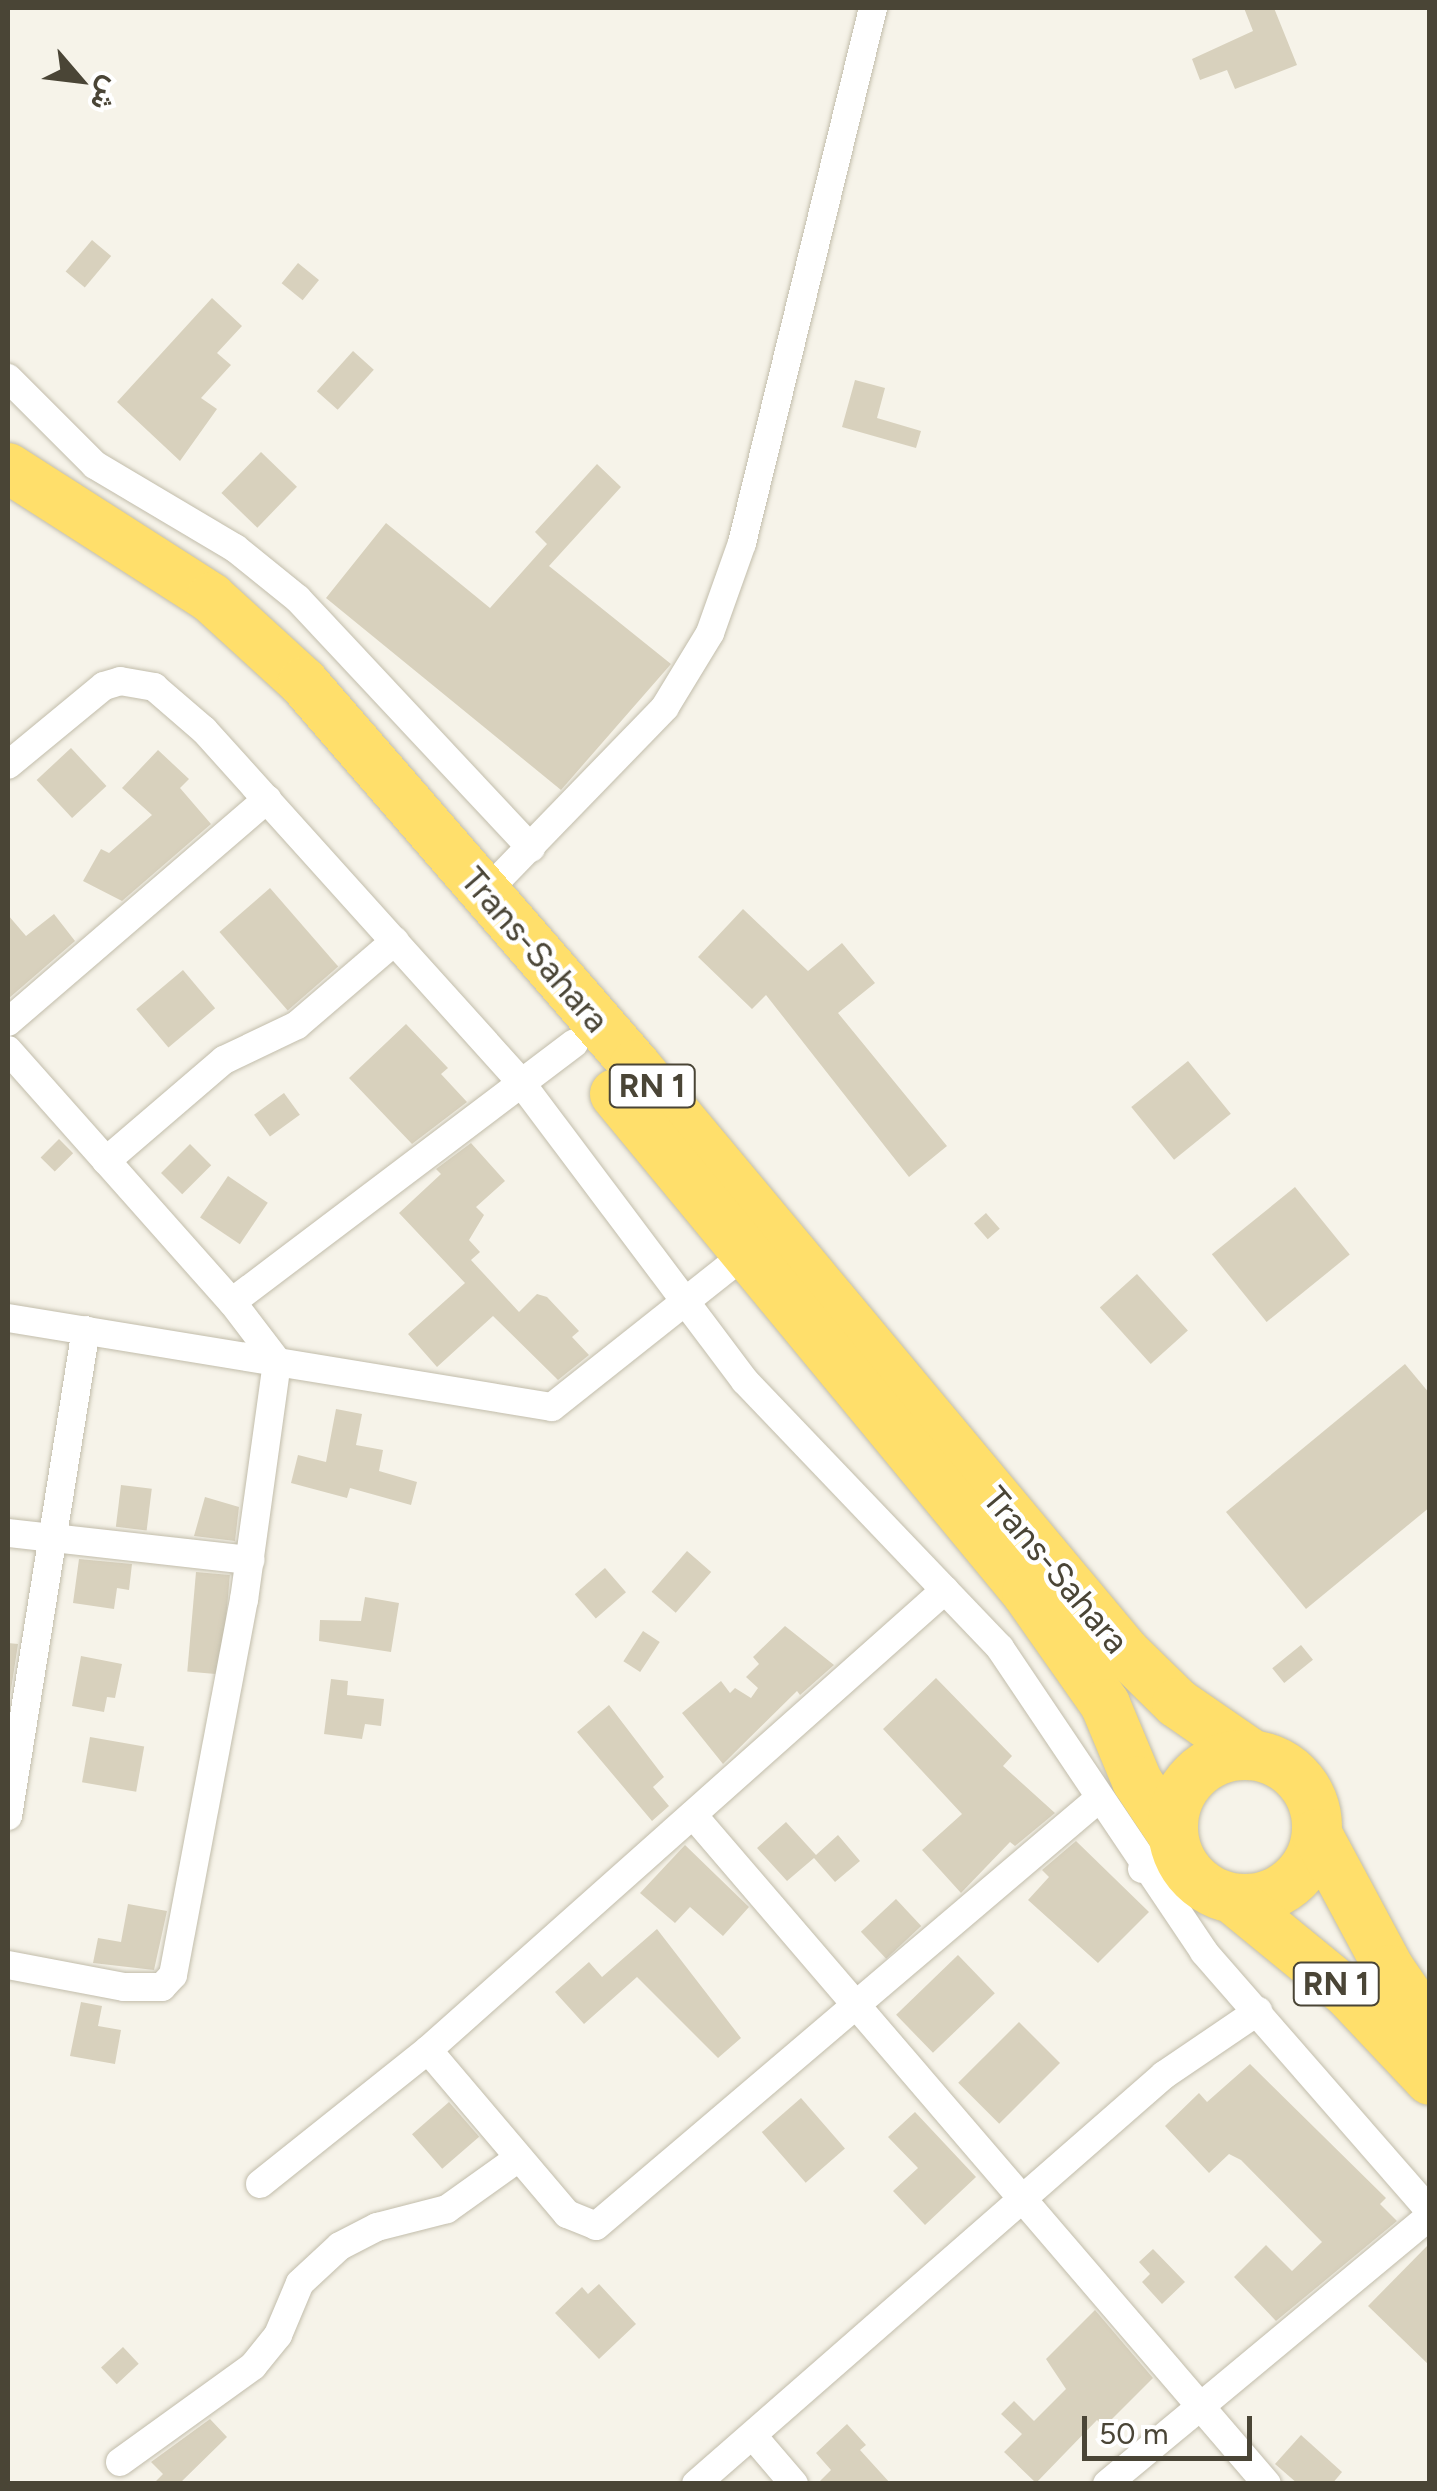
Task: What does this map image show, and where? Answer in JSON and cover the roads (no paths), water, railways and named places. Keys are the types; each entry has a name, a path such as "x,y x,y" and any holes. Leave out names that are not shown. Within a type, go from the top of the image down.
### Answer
{"highway":[{"name":"Trans-Sahara","path":"8,468 169,569 260,640 486,892 1125,1652 1177,1703 1251,1754"},
{"name":"Trans-Sahara","path":"8,501 188,623 270,694 362,792 574,1043 1052,1626 1104,1704 1165,1854"},
{"path":"1251,1754 1296,1775 1312,1797 1317,1834 1305,1870 1287,1887 1264,1898 1233,1899 1194,1879 1165,1854 1185,1786 1226,1757 1251,1754"},
{"name":"RN 1","path":"1317,1834 1390,1970 1430,2028"},
{"name":"RN 1","path":"1233,1899 1348,1994 1430,2080"}],"street":[{"path":"486,892 665,707 724,598 873,8"},
{"path":"8,378 95,464 235,548 298,599 531,848"},
{"path":"8,765 104,686 138,683 168,695 267,798 519,1080 745,1381 1010,1660 1097,1800 1165,1854 1258,2011 1430,2213 1107,2484"},
{"path":"8,1022 267,798"},
{"path":"106,1161 242,1048 317,1011 396,941"},
{"path":"232,1302 519,1080 574,1043"},
{"path":"8,1050 232,1302 278,1361 250,1560 174,1976 162,1986 124,1987 8,1964"},
{"path":"8,1318 552,1407 746,1253"},
{"path":"8,1816 16,1710 53,1538 86,1330"},
{"path":"8,1533 250,1560"},
{"path":"260,2184 428,2050 945,1590"},
{"path":"428,2050 516,2159 577,2223 596,2226 1097,1800"},
{"path":"693,1815 1267,2484"},
{"path":"696,2484 1164,2076 1258,2011"},
{"path":"120,2462 253,2366 278,2334 300,2283 340,2246 377,2228 448,2209 516,2159"},
{"path":"753,2436 794,2484"}]}
